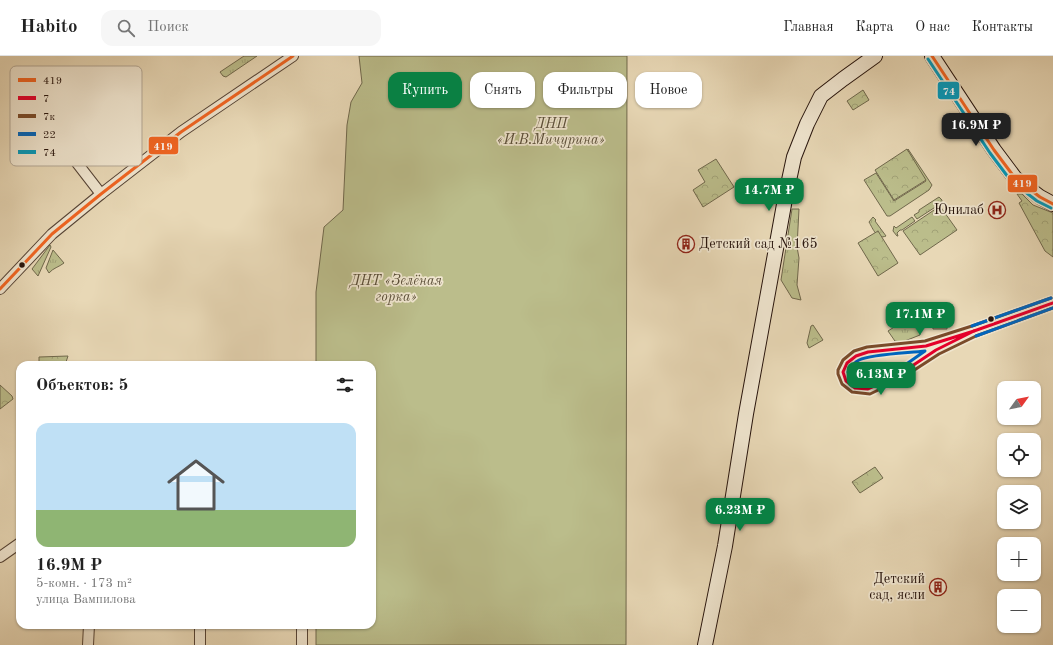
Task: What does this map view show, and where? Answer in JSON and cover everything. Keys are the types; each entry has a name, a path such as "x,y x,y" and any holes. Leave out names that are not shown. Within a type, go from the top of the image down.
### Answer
{"street":[{"path":"142,162 181,132 293,56"},
{"path":"705,645 725,546 746,414 794,157 807,124 822,96 875,56"},
{"path":"932,56 994,150 1015,178 1040,198 1053,204"},
{"path":"79,166 101,194"},
{"path":"0,289 52,234 137,166"},
{"path":"974,331 936,350 897,376 880,385 868,389 862,389 855,388 846,381 843,372 847,363 856,356 868,352 926,346 1053,304"},
{"path":"0,556 16,546"},
{"path":"88,645 89,629"},
{"path":"200,629 200,645"},
{"path":"302,629 302,645"}],"green space":[{"path":"244,56 257,56 226,77 223,76 220,72"},
{"path":"359,56 627,56 627,72 543,72 543,108 627,108 626,645 316,645 316,629 376,629 376,361 316,361 316,292 324,227 343,210 347,125 351,102 362,83"},
{"path":"863,90 869,100 853,110 847,101"},
{"path":"907,149 926,180 894,200 875,170"},
{"path":"908,149 932,185 929,190 890,216 887,216 864,180 876,173 894,201 926,181 907,152"},
{"path":"716,159 734,187 703,207 693,190 705,182 698,170"},
{"path":"1017,194 1022,194 1033,205 1053,213 1053,257 1045,251 1019,203 1022,201"},
{"path":"939,197 942,200 941,206 940,204 917,219 914,215 919,212 919,210"},
{"path":"940,206 957,230 920,255 903,231"},
{"path":"792,209 799,209 797,247 799,258 797,285 801,300 792,298 781,280"},
{"path":"873,217 886,236 880,236 874,231 869,222"},
{"path":"912,217 915,221 900,230 897,233 897,236 893,231 894,226 896,228"},
{"path":"878,231 898,263 878,276 858,243"},
{"path":"50,245 51,247 38,276 32,269"},
{"path":"53,250 64,263 49,273 46,268"},
{"path":"919,304 920,335 897,344 888,331 899,324 895,318"},
{"path":"931,311 933,318 947,320 947,329 933,329"},
{"path":"813,325 823,340 809,348 807,343 811,326"},
{"path":"68,356 66,361 39,361 39,357"},
{"path":"0,385 12,396 13,399 0,409"},
{"path":"875,467 883,478 860,493 852,482"}],"transit line":[{"name":"419","path":"142,162 181,132 293,56"},
{"name":"419","path":"932,56 994,150 1015,178 1040,197 1053,204"},
{"name":"74","path":"928,59 990,153 1011,181 1037,201 1051,208"},
{"name":"419","path":"0,289 52,234 137,166"},
{"name":"7к","path":"1051,298 925,341 867,347 854,351 843,360 838,370 838,374 842,384 852,392 870,394 899,380 939,354 976,336 1053,308"},
{"name":"22","path":"972,326 1051,298"},
{"name":"7","path":"974,331 1053,303"},
{"name":"22","path":"976,336 1053,308"},
{"name":"7","path":"974,331 936,350 897,376 868,389 855,388 846,381 843,372 847,363 856,356 868,352 926,346 974,331"},
{"name":"22","path":"925,351 895,372 867,384 857,383 850,378 848,372 855,362 865,358 925,351"}],"place":[{"name":"Юнилаб","path":"997,210"},
{"name":"Детский сад №165","path":"686,244"},
{"name":"Детский сад, ясли","path":"938,587"}],"park label":[{"name":"ДНП «И.В.Мичурина»","path":"551,132"},
{"name":"ДНТ «Зелёная горка»","path":"396,290"}]}
